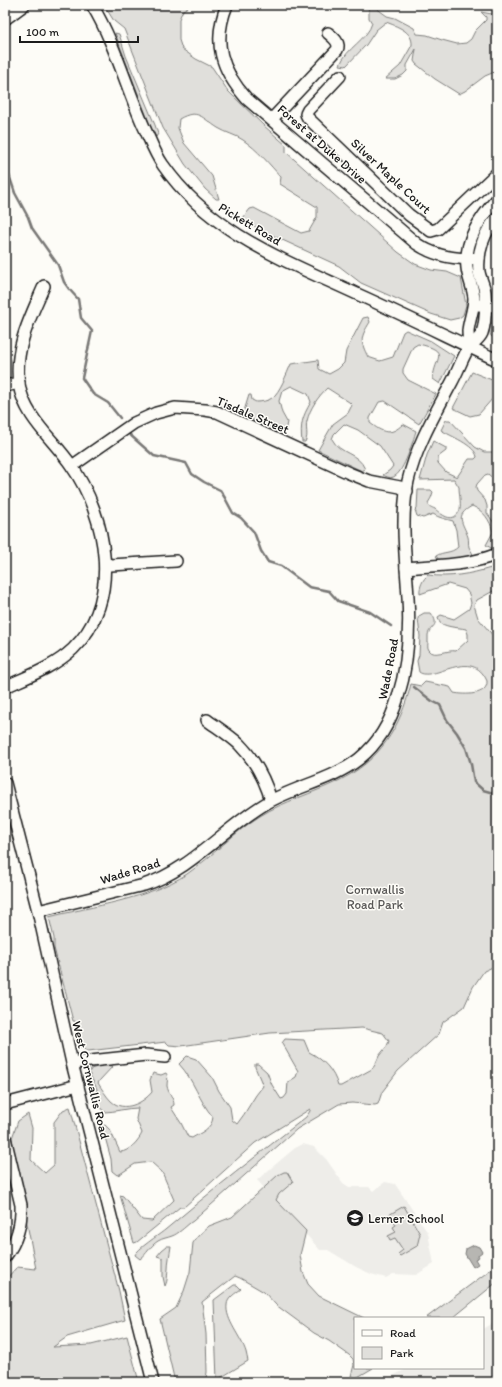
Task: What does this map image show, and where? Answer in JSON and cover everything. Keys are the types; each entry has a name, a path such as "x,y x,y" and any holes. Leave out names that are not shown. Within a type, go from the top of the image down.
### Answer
{"street":[{"path":"5,19 24,5"},
{"name":"Pickett Road","path":"92,5 99,16 115,51 136,109 160,160 175,180 202,209 237,235 276,256 497,360"},
{"name":"Forest at Duke Drive","path":"227,5 220,34 220,47 225,68 232,81 247,99 417,244 429,251 443,256 466,259 479,258"},
{"path":"272,119 337,50 338,44 328,33"},
{"name":"Silver Maple Court","path":"340,76 308,110 306,114 308,118 409,215 431,231 438,229 497,173"},
{"path":"470,347 468,331 474,305 474,297 466,259 472,233 482,216 497,199"},
{"path":"470,347 480,337 485,318 485,291 479,274 481,245 486,234 497,218"},
{"path":"5,687 52,665 79,643 93,623 101,602 105,579 104,549 93,508 72,466 37,424 23,398 19,383 20,353 23,334 44,286"},
{"path":"474,305 497,306"},
{"name":"Wade Road","path":"38,911 144,885 161,878 189,862 240,820 271,800 333,775 348,767 360,758 375,743 390,720 401,688 408,653 405,505 407,490 414,461 423,437 470,347"},
{"path":"5,386 19,383"},
{"name":"Tisdale Street","path":"72,466 144,417 175,408 182,408 216,412 349,473 374,482 400,487 407,490"},
{"path":"406,568 465,563 497,554"},
{"path":"105,563 111,565 176,561"},
{"path":"207,720 227,734 245,751 268,789 271,800"},
{"name":"West Cornwallis Road","path":"5,783 38,911 72,1063 153,1382"},
{"path":"72,1063 146,1054 164,1057"},
{"path":"5,1104 78,1085"},
{"path":"5,1138 21,1205 22,1216 17,1238 5,1257"}],"shaded area":[{"name":"Lerner School","path":"303,1144 314,1147 326,1159 343,1183 349,1187 369,1187 373,1191 385,1182 395,1184 428,1233 434,1264 416,1275 393,1274 386,1278 371,1274 356,1267 328,1250 320,1250 257,1180 295,1148"},
{"path":"474,1245 479,1247 482,1252 478,1255 479,1257 475,1259 478,1264 473,1267 465,1254 466,1249"},
{"path":"497,1321 497,1382 381,1382 406,1369 484,1369 484,1328"}],"green space":[{"path":"104,5 189,5 183,10 179,19 179,40 182,49 196,59 212,67 228,91 286,145 286,152 398,252 415,264 431,270 447,272 461,278 466,305 463,315 459,318 450,320 431,314 361,283 339,266 244,221 243,218 250,209 254,208 301,233 309,231 317,217 317,207 280,184 281,177 243,140 221,130 200,116 191,114 185,116 179,119 178,128 184,143 212,176 219,199 216,199 205,189 185,164 163,128 124,29 114,21"},
{"path":"365,5 372,5 387,16 395,18 414,28 417,34 427,35 457,44 466,43 471,39 475,31 486,20 486,17 481,12 497,15 497,71 485,76 459,94 435,79 416,64 414,61 416,49 407,65 407,71 403,75 395,79 385,79 400,66 412,45 412,40 407,33 399,27 386,22 376,30 366,45 346,66 340,65 347,54 370,29 372,23 369,18 369,10"},
{"path":"115,33 119,34 126,56 155,125 158,134 156,137 150,125"},
{"path":"368,317 370,322 364,332 362,343 368,357 380,361 393,357 403,332 406,330 431,341 454,356 440,384 433,379 439,356 438,353 435,349 418,344 413,347 403,369 403,373 408,380 436,394 419,424 385,401 379,402 370,418 370,423 382,431 394,431 403,424 416,431 402,468 395,476 392,477 383,475 393,466 380,446 358,430 344,424 334,434 332,439 340,448 358,459 365,469 362,471 318,450 333,424 348,413 352,405 327,388 312,407 308,416 307,437 305,442 302,442 301,431 304,417 311,402 308,394 291,386 282,391 279,401 282,413 287,422 285,432 248,418 244,411 249,395 251,395 252,400 262,402 269,400 275,395 291,364 318,360 319,369 329,374 338,369 344,363 346,351 363,318"},
{"path":"497,318 497,340 491,336 490,326"},
{"path":"472,372 497,382 497,397 493,398 479,414 470,416 453,408"},
{"path":"446,420 450,420 475,447 484,452 497,452 497,466 494,471 497,473 497,482 488,474 485,475 476,487 477,491 485,500 487,513 497,527 497,546 491,548 486,545 493,532 492,528 483,513 472,506 463,513 461,520 473,555 467,558 439,560 436,556 441,553 453,551 458,547 456,530 453,521 433,514 423,518 417,516 415,510 417,508 418,490 431,490 433,492 428,503 430,507 450,518 456,516 460,510 459,487 454,479 420,480 427,455 433,441 446,448 446,451 438,457 438,463 446,472 457,477 469,459 475,459 477,457 472,449 462,441 441,430"},
{"name":"Cornwallis Road Park","path":"491,568 495,581 495,590 477,600 474,605 478,618 495,638 497,638 497,965 484,971 473,987 464,1007 443,1022 439,1034 398,1071 382,1092 378,1104 339,1104 297,1129 193,1221 174,1235 158,1241 140,1259 135,1255 140,1249 306,1117 310,1109 255,1143 184,1207 180,1207 134,1243 120,1195 123,1196 142,1220 152,1221 174,1200 162,1172 151,1162 135,1164 117,1175 112,1171 111,1159 102,1126 105,1125 110,1130 120,1152 127,1150 139,1139 142,1133 136,1119 138,1108 104,1112 98,1104 95,1096 97,1089 89,1073 91,1069 103,1065 113,1066 98,1083 111,1101 116,1105 122,1106 133,1105 144,1100 152,1092 150,1080 153,1073 161,1075 166,1073 168,1078 167,1086 174,1102 174,1105 171,1107 188,1137 192,1138 208,1128 213,1117 208,1111 189,1077 179,1064 187,1056 196,1059 212,1077 219,1091 230,1107 232,1120 237,1124 263,1086 255,1064 258,1064 267,1072 272,1085 281,1099 287,1094 288,1082 296,1077 298,1071 282,1043 285,1039 304,1040 309,1052 319,1058 331,1070 338,1086 341,1086 372,1069 389,1041 383,1033 362,1028 270,1033 181,1046 169,1045 166,1042 88,1051 81,1048 75,1021 73,1021 54,948 54,938 49,917 120,901 172,883 197,867 250,822 279,806 328,786 353,773 366,764 386,742 401,715 411,684 421,686 425,682 450,687 454,693 464,694 480,692 484,689 487,681 480,671 472,666 463,666 425,674 419,672 417,661 419,655 420,636 418,618 424,613 431,613 434,618 434,626 428,635 428,647 431,652 438,653 456,651 468,640 466,629 444,625 440,623 438,617 441,615 454,619 469,609 471,603 469,594 465,589 448,584 420,594 422,583 428,575 460,575"},
{"path":"70,1107 119,1291 125,1320 67,1337 53,1347 91,1345 127,1336 139,1382 5,1382 5,1280 17,1267 36,1269 17,1173 12,1138 18,1121 28,1114 32,1128 31,1160 45,1173 54,1165 54,1122 63,1110"},
{"path":"287,1172 293,1182 279,1194 276,1200 306,1231 300,1255 303,1272 308,1284 319,1296 362,1317 354,1317 354,1365 353,1359 349,1355 329,1341 314,1333 276,1305 264,1292 235,1276 202,1302 206,1334 206,1378 202,1382 175,1382 160,1319 176,1308 184,1291 190,1272 193,1243 209,1226 232,1217 278,1175"},
{"path":"404,1206 420,1234 417,1246 400,1256 398,1254 403,1250 395,1238 390,1240 388,1236 396,1232 393,1227 396,1225 391,1217 388,1218 387,1216"},
{"path":"167,1246 171,1246 165,1286 163,1277 163,1258 157,1256"},
{"path":"497,1265 497,1282 454,1317 427,1317"},
{"path":"234,1285 237,1285 241,1289 228,1300 227,1311 231,1323 244,1347 248,1361 217,1380 214,1300"},
{"path":"354,1365 354,1369 371,1369 356,1378 351,1376"}],"waterway":[{"path":"9,175 15,193 28,217 32,228 58,265 64,282 78,299 81,318 92,331 82,378 93,394 108,403 120,418"},
{"path":"129,434 154,456 186,463 192,474 220,490 233,513 241,518 254,532 261,551 268,562 281,566 309,587 329,591 338,601 370,612 391,626"},
{"path":"414,687 432,701 440,705 447,720 466,748 471,764 474,782 483,790 497,794"}],"place":[{"name":"Lerner School","path":"355,1218"}]}
